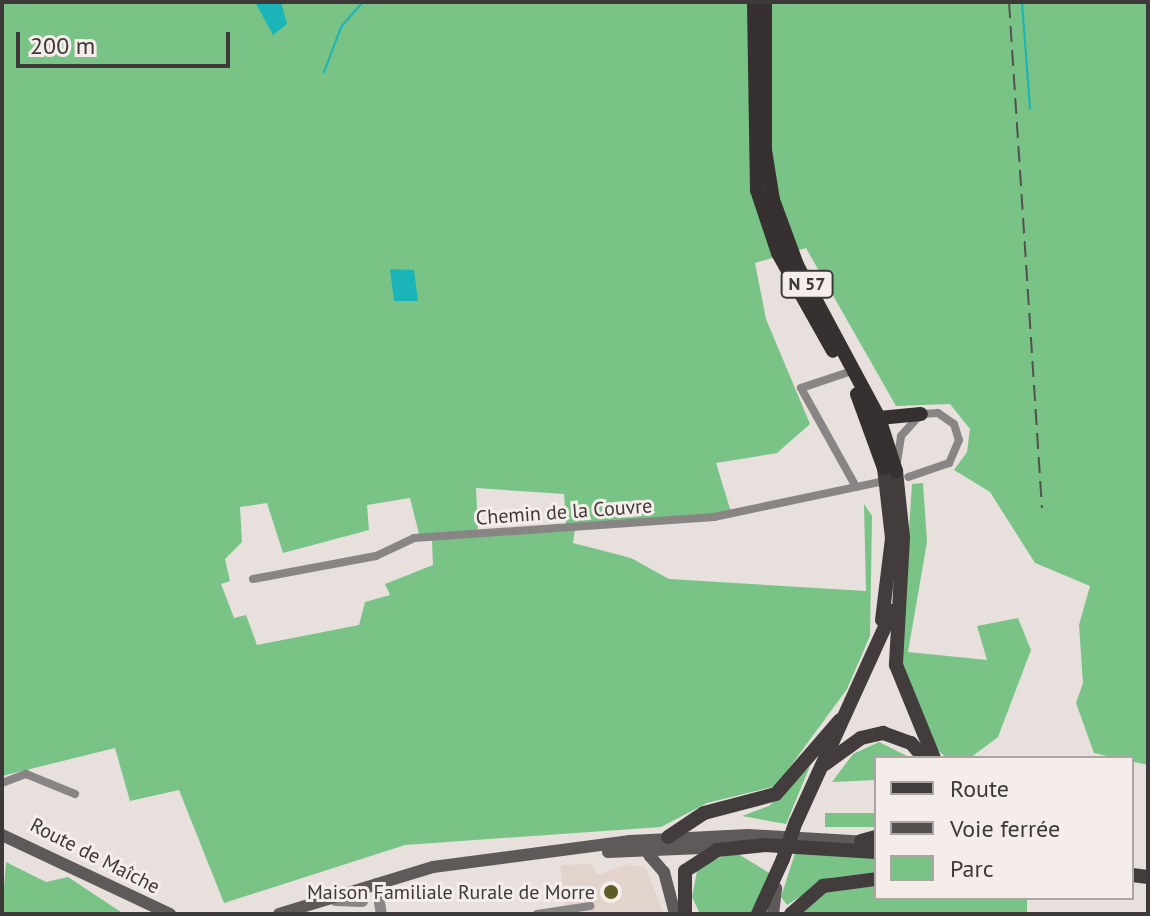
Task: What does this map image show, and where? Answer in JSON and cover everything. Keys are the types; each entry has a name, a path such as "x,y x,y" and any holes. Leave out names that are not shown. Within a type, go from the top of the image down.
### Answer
{"highway":[{"name":"N 57","path":"754,2 757,190 778,253 846,373 892,474"},
{"name":"N 57","path":"765,2 765,150 773,200 797,265 879,418 892,474"},
{"path":"879,418 921,414"}],"main road":[{"name":"N 57","path":"892,474 900,579 897,675 933,756"},
{"name":"N 57","path":"870,663 891,552 892,474"},
{"name":"N 57","path":"776,888 796,822 870,663 900,579"},
{"path":"668,837 704,813 776,794 848,711"},
{"path":"822,767 873,734 901,737 922,756"},
{"name":"Route de Maîche","path":"2,835 170,914"},
{"path":"664,872 669,854 686,836"},
{"path":"279,914 370,885 517,857 668,837 871,841"},
{"path":"517,857 649,855 725,847 874,852"},
{"path":"685,914 685,871 725,847"},
{"path":"649,855 664,872 675,914"},
{"path":"791,914 823,886 874,879"},
{"path":"758,914 776,888"},
{"path":"773,914 776,888"}],"street":[{"path":"846,373 801,388 856,487"},
{"path":"892,474 901,436 921,414"},
{"name":"Chemin de la Couvre","path":"253,579 376,556 414,538 714,517 856,487 892,474 942,468 958,450 958,433 947,417 921,414"},
{"path":"2,783 26,774 75,794"},
{"path":"362,901 370,885"},
{"path":"370,885 381,914"},
{"path":"322,901 362,901 373,914"},
{"path":"537,914 590,906"}],"shaded area":[{"name":"Maison Familiale Rurale de Morre","path":"591,864 597,875 628,864 646,868 664,914 557,914 566,912 560,865"}],"green space":[{"path":"2,2 1148,2 1148,765 1134,762 1134,756 1094,753 1076,703 1083,683 1079,625 1090,586 1035,563 990,492 954,470 967,452 970,429 950,404 896,406 806,248 755,263 766,319 810,424 777,453 716,463 731,512 575,529 573,543 631,558 669,579 866,591 864,504 872,516 870,636 847,689 776,786 707,803 661,827 405,845 224,903 179,790 130,801 115,748 2,776","holes":["476,488 564,494 566,525 478,530","410,498 419,534 432,541 433,565 385,584 390,595 365,602 359,625 257,645 246,615 234,618 221,584 230,581 225,559 242,542 240,507 267,503 283,553 369,530 367,505"]},
{"path":"923,483 927,542 908,652 987,660 977,626 1018,618 1031,650 998,737 973,756 945,756 934,747 900,665 912,484"},
{"path":"879,742 907,756 874,756 874,780 832,782 853,754"},
{"path":"810,766 786,824 742,816 769,806"},
{"path":"825,813 874,813 874,827 825,827"},
{"path":"735,852 771,874 758,904 750,914 700,914 692,897 698,866"},
{"path":"795,853 874,857 874,872 829,878 787,905 781,897"},
{"path":"6,862 46,882 68,877 124,914 2,914"},
{"path":"874,886 874,900 1027,900 1027,914 798,914 823,893"}],"water":[{"path":"255,2 281,2 287,24 273,35"},
{"path":"390,269 414,270 418,301 394,301"}],"waterway":[{"path":"324,72 341,27 363,2"},
{"path":"1022,2 1030,109"}],"railway":[{"path":"1009,2 1042,508"}],"place":[{"name":"Maison Familiale Rurale de Morre","path":"611,892"}]}
